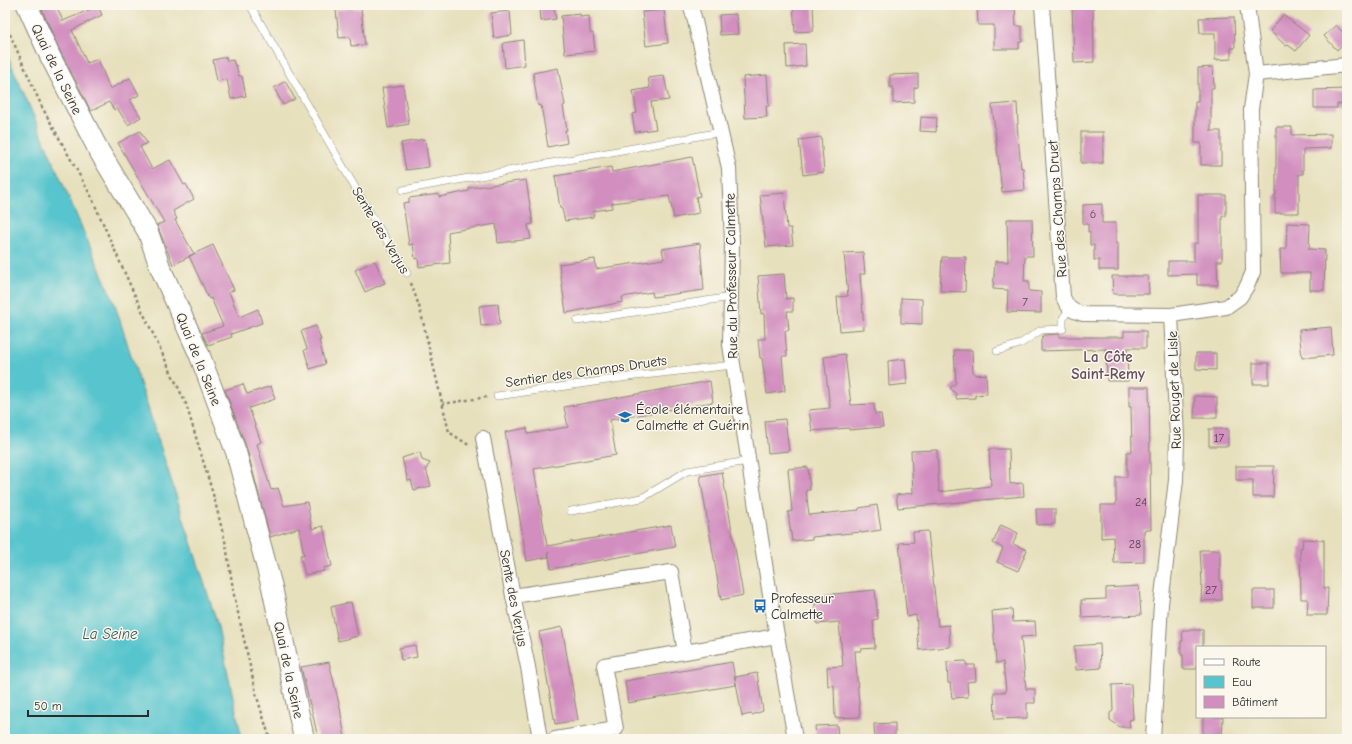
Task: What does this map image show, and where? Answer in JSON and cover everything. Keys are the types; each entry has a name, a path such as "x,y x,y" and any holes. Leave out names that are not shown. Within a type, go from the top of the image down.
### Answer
{"street":[{"name":"Quai de la Seine","path":"27,5 50,56 99,152 148,232 160,267 202,364 236,452 272,587 304,739"},
{"name":"Rue du Professeur Calmette","path":"690,5 729,168 732,243 730,345 795,739"},
{"name":"Rue des Champs Druet","path":"1042,5 1063,297 1070,308"},
{"name":"Rue Rouget de Lisle","path":"1153,739 1161,604 1176,480 1177,437 1171,315 1226,307 1240,297 1248,286 1253,272 1251,109 1256,74 1247,5"},
{"path":"1256,74 1347,65"},
{"path":"1070,308 1074,312 1082,314 1171,315"},
{"name":"Sente des Verjus","path":"483,438 528,667 540,739"},
{"path":"513,596 671,572 684,652"},
{"path":"556,739 616,729 604,665 777,636"}],"lane":[{"name":"Sente des Verjus","path":"250,5 368,210 407,273"},
{"path":"403,190 721,132"},
{"path":"577,321 731,297"},
{"path":"997,351 1020,344 1041,330 1063,329 1063,318 1070,308"},
{"name":"Sentier des Champs Druets","path":"497,396 635,376 733,365"},
{"path":"571,511 642,498 688,471 748,461"}],"path":[{"path":"5,23 42,107 91,196 131,287 186,404 213,494 226,544 234,595 257,697 270,739"},
{"name":"Sente des Verjus","path":"407,273 420,309 449,432 487,457"},
{"name":"Sentier des Champs Druets","path":"442,404 497,396"}],"water":[{"name":"La Seine","path":"5,50 114,302 217,623 242,739 5,739"}],"building":[{"path":"40,5 56,5 63,21 98,6 102,15 72,30 87,63 98,59 110,89 130,78 139,95 130,100 141,117 128,125 117,108 114,110 109,102 91,111 60,51"},
{"path":"793,5 813,5 813,31 795,32"},
{"path":"977,5 1015,5 1016,26 1022,26 1022,42 1019,42 1019,49 994,49 994,25 978,25"},
{"path":"1072,5 1093,5 1094,62 1074,63"},
{"path":"554,7 556,19 541,21 540,8"},
{"path":"361,8 365,45 351,46 350,37 339,38 336,10"},
{"path":"664,10 668,43 646,46 642,12"},
{"path":"510,11 512,35 494,38 491,13"},
{"path":"580,14 581,17 589,16 590,33 593,33 595,51 565,54 561,16"},
{"path":"736,14 738,34 720,35 719,15"},
{"path":"1283,15 1309,35 1296,51 1288,45 1286,46 1270,31"},
{"path":"1234,17 1235,48 1231,48 1231,59 1215,60 1215,33 1200,33 1199,18"},
{"path":"1336,25 1347,37 1347,40 1337,50 1324,36"},
{"path":"523,40 525,65 505,68 503,43"},
{"path":"805,44 806,66 787,68 786,45"},
{"path":"226,57 227,61 233,60 239,76 242,76 246,96 231,99 227,79 217,81 213,60"},
{"path":"1213,67 1214,88 1211,88 1211,131 1221,131 1221,165 1201,165 1201,143 1195,143 1195,102 1198,102 1198,68"},
{"path":"558,68 565,105 563,106 567,130 565,130 567,143 548,147 541,105 538,106 533,73"},
{"path":"918,74 918,87 914,88 914,102 893,103 893,87 890,87 890,75"},
{"path":"767,75 769,106 766,106 767,117 745,118 743,77"},
{"path":"664,76 669,100 651,102 656,129 635,132 632,114 637,113 633,91 650,88 648,78"},
{"path":"285,81 295,99 283,105 274,88"},
{"path":"403,85 409,124 388,128 382,88"},
{"path":"1347,89 1347,104 1337,104 1337,108 1314,108 1314,90"},
{"path":"1017,103 1017,124 1021,168 1023,168 1025,190 1002,192 992,105"},
{"path":"921,117 937,118 936,132 920,131"},
{"path":"1276,127 1292,127 1292,135 1331,134 1331,148 1303,149 1303,174 1299,174 1299,213 1275,213"},
{"path":"140,131 147,143 140,147 152,169 170,160 194,199 173,211 177,219 175,220 194,254 173,265 157,225 164,222 118,143"},
{"path":"1081,132 1103,132 1103,163 1081,163"},
{"path":"821,137 824,172 803,175 799,140"},
{"path":"425,139 429,167 406,170 401,143"},
{"path":"692,157 700,196 696,197 699,213 674,218 669,196 612,203 612,208 594,211 593,217 565,221 562,209 560,208 555,176 611,167 612,172"},
{"path":"526,180 533,224 528,225 531,239 498,243 496,224 448,232 450,263 419,267 418,258 415,259 413,244 409,245 403,203 409,202 409,198 439,194 439,197 469,191 469,188"},
{"path":"784,193 787,228 791,228 793,245 766,247 760,195"},
{"path":"1198,195 1226,195 1226,216 1222,216 1222,261 1217,261 1218,285 1197,285 1197,274 1168,275 1168,261 1194,261 1194,243 1198,243"},
{"path":"1102,204 1102,223 1116,223 1118,270 1099,270 1099,260 1094,260 1094,245 1090,245 1090,232 1088,232 1088,224 1083,224 1083,205"},
{"path":"1007,219 1032,219 1033,256 1025,256 1024,281 1029,281 1029,291 1041,292 1041,313 1007,312 1008,290 993,289 995,261 1008,262"},
{"path":"1287,223 1310,224 1309,249 1325,250 1324,290 1310,290 1310,273 1281,273 1280,249 1286,249"},
{"path":"700,243 704,290 653,297 652,292 622,297 623,302 566,313 559,264 595,259 596,269 664,259 662,249"},
{"path":"213,245 234,290 229,292 239,317 258,309 262,323 231,334 232,337 208,345 202,333 223,326 211,298 209,299 189,256"},
{"path":"863,252 865,274 860,274 864,329 840,331 837,297 848,296 844,253"},
{"path":"942,257 966,257 965,292 940,291"},
{"path":"375,261 385,283 365,292 355,270"},
{"path":"784,274 786,299 793,298 793,311 787,311 789,330 785,331 787,356 782,356 785,391 767,394 758,339 765,339 764,313 761,314 758,276"},
{"path":"1112,276 1148,276 1149,294 1113,294"},
{"path":"901,298 922,299 922,324 901,323"},
{"path":"498,304 500,324 481,326 479,306"},
{"path":"316,326 321,340 319,340 325,364 310,369 304,350 307,349 301,331"},
{"path":"1331,327 1333,355 1302,358 1299,330"},
{"path":"1124,331 1146,331 1146,348 1127,348 1128,381 1107,381 1106,349 1041,351 1041,341 1043,335 1059,334 1059,337 1124,337"},
{"path":"954,350 972,350 973,373 975,373 975,375 986,374 987,394 975,395 975,398 956,399 956,394 950,388 956,383"},
{"path":"1196,353 1216,353 1216,370 1196,369"},
{"path":"845,354 851,405 874,404 875,414 881,414 883,427 812,431 809,410 830,408 824,357"},
{"path":"905,359 907,384 889,386 888,361"},
{"path":"1253,363 1269,363 1269,384 1253,384"},
{"path":"710,381 713,402 610,420 616,455 534,469 547,546 671,525 675,547 551,569 549,557 527,561 505,432 527,428 528,434 568,427 564,407"},
{"path":"243,384 247,394 271,386 275,399 249,408 261,442 257,444 271,490 278,488 284,506 307,502 312,529 323,526 332,566 323,568 324,571 305,575 300,555 304,555 299,528 270,537 247,449 225,390"},
{"path":"1129,387 1149,387 1151,530 1144,530 1144,562 1114,563 1113,537 1101,538 1101,505 1116,505 1116,477 1127,477 1127,452 1132,452"},
{"path":"1195,396 1217,397 1217,418 1194,418"},
{"path":"785,419 789,451 768,453 765,421"},
{"path":"1209,429 1228,429 1228,446 1209,446"},
{"path":"989,449 1009,449 1010,484 1023,483 1024,496 898,508 896,495 913,493 911,451 937,450 939,492 991,486"},
{"path":"420,452 422,460 430,463 426,469 431,486 414,490 411,480 408,481 402,458"},
{"path":"1236,466 1274,466 1273,497 1253,497 1253,480 1236,480"},
{"path":"808,467 810,490 806,490 809,515 859,510 859,508 877,505 881,530 812,537 812,539 792,541 788,512 792,511 788,469"},
{"path":"722,472 743,595 721,600 700,476"},
{"path":"1036,509 1055,509 1055,524 1037,525"},
{"path":"1001,525 1018,533 1013,544 1027,550 1018,571 997,562 1003,548 993,543"},
{"path":"928,531 938,626 949,625 950,647 919,650 916,615 907,617 899,543 914,542 913,532"},
{"path":"1303,539 1324,540 1324,588 1328,588 1327,615 1307,615 1308,599 1301,599 1300,548 1302,548"},
{"path":"1200,550 1220,550 1222,600 1201,601 1202,583"},
{"path":"1139,586 1141,615 1082,618 1081,600 1106,599 1106,588"},
{"path":"875,590 878,619 873,620 875,648 855,651 860,717 835,718 834,685 828,686 827,667 843,666 839,622 817,624 814,596"},
{"path":"1253,590 1274,590 1274,608 1253,608"},
{"path":"351,602 358,636 338,641 331,607"},
{"path":"1012,609 1013,622 1035,621 1036,636 1021,637 1026,689 1035,689 1035,703 1027,703 1027,718 995,719 994,692 1006,692 1003,662 996,663 992,611"},
{"path":"562,627 578,720 555,724 539,632"},
{"path":"1182,630 1203,630 1203,646 1196,646 1196,669 1183,669 1181,641 1183,641"},
{"path":"1100,644 1101,668 1076,670 1074,646"},
{"path":"415,645 417,657 401,660 399,648"},
{"path":"966,661 966,665 975,665 976,681 967,682 968,697 952,698 950,683 948,683 947,662"},
{"path":"329,662 340,708 345,739 318,739 301,667"},
{"path":"732,662 736,685 628,703 625,681"},
{"path":"757,673 763,711 752,715 742,716 735,677"},
{"path":"1131,684 1133,719 1129,720 1130,727 1120,727 1110,720 1110,713 1113,711 1112,685"},
{"path":"1203,718 1223,718 1222,739 1203,739"},
{"path":"895,723 895,739 875,739 874,724"},
{"path":"837,725 838,739 816,739 815,726"}],"place":[{"name":"École élémentaire Calmette et Guérin","path":"625,417"},
{"name":"Professeur Calmette","path":"760,606"}],"district":[{"name":"La Côte Saint-Remy","path":"1108,366"}]}
